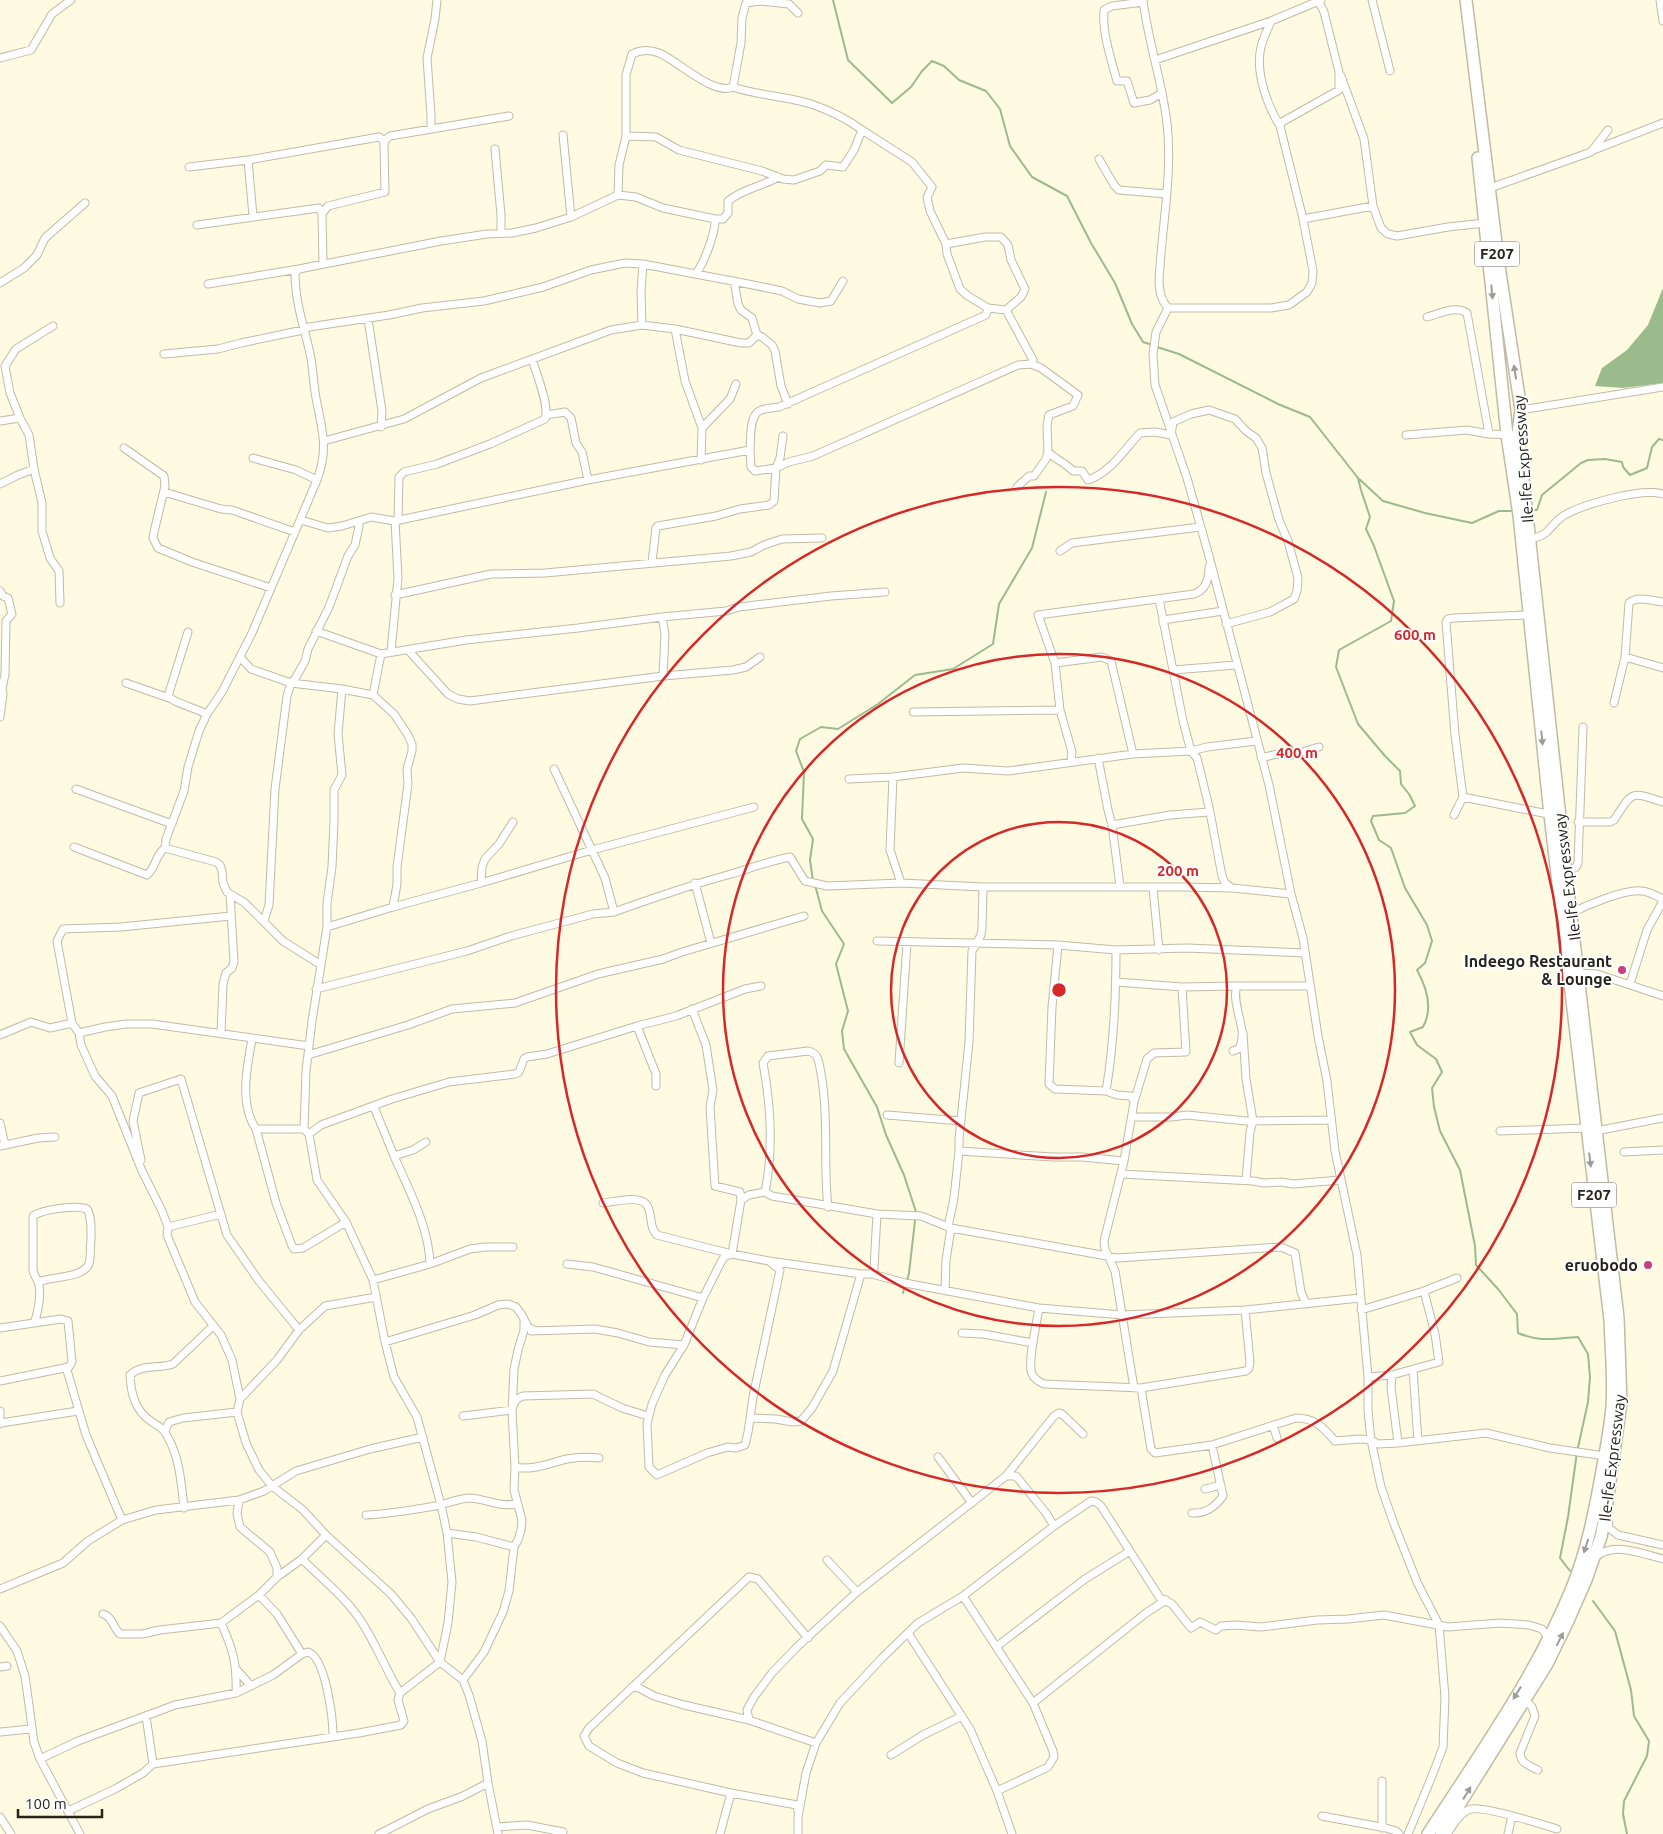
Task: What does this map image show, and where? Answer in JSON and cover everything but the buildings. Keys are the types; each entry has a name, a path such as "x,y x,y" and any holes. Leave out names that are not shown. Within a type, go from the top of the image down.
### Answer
{"main road":[{"name":"Ile-Ife Expressway","path":"1459,0 1467,51 1488,230 1521,410 1513,434"},
{"name":"Ile-Ife Expressway","path":"1466,0 1490,188 1488,230"},
{"name":"Ile-Ife Expressway","path":"1428,1834 1517,1693 1549,1638 1573,1586 1588,1536 1612,1406 1613,1369 1610,1320 1591,1130 1555,815 1529,615 1522,511 1493,260"},
{"name":"Ile-Ife Expressway","path":"1522,511 1530,539 1555,815 1566,872 1578,973 1579,1026"},
{"name":"Ile-Ife Expressway","path":"1441,1834 1547,1664 1567,1623 1601,1537 1621,1403 1618,1318 1591,1130"}],"street":[{"path":"0,58 31,50 52,14 71,0"},
{"path":"431,128 427,58 436,19 438,0"},
{"path":"1155,60 1271,21 1319,0 1324,12 1339,72 1364,139 1373,206 1381,228 1388,234 1397,236 1428,230 1488,230"},
{"path":"1372,0 1390,71"},
{"path":"1660,0 1663,21"},
{"path":"733,87 741,43 742,18 746,3 760,1 789,4 798,13"},
{"path":"1162,93 1150,100 1134,103 1127,81 1117,82 1109,54 1104,25 1104,10 1112,6 1143,1 1162,93 1167,124 1168,154 1160,294 1168,308"},
{"path":"1168,308 1271,308 1289,305 1306,292 1312,283 1313,271 1303,219 1280,126 1273,115 1265,91 1260,63 1261,47 1271,21"},
{"path":"618,195 619,165 626,136 626,75 632,54 641,50 658,53 715,87 728,89 733,87 748,92 813,105 845,118 912,162 932,187 927,197 930,211 946,244 947,254 960,289 988,308 1006,310 1022,297 1025,289 1011,260 1008,245 1000,237 985,237 946,244"},
{"path":"1280,126 1282,122 1339,90 1339,72"},
{"path":"384,146 390,136 509,116"},
{"path":"1490,188 1591,152 1663,123"},
{"path":"626,136 656,137 679,150 794,180 820,172 826,165 842,167 854,150 862,130"},
{"path":"1591,152 1608,130"},
{"path":"563,135 571,217"},
{"path":"189,167 248,160 378,137 383,140 385,192 328,206 322,214"},
{"path":"495,149 501,233"},
{"path":"1098,159 1119,190 1166,194"},
{"path":"248,160 253,216"},
{"path":"208,284 299,269 441,241 536,228 571,217 618,195 636,197 662,208 715,219 724,219 728,214 728,201 735,195 742,191 767,184 778,177"},
{"path":"0,283 24,268 37,255 44,238 85,203"},
{"path":"1303,219 1373,206"},
{"path":"197,225 316,207 321,210 322,214 323,264"},
{"path":"696,273 703,266 706,251 715,227 715,219"},
{"path":"164,354 218,349 303,330 309,327 422,308 484,301 543,287 591,270 625,263 643,264 696,273 782,291 798,299 820,303 831,300 843,281"},
{"path":"642,325 641,291 643,264"},
{"path":"74,846 147,875 152,872 160,852 165,848 184,791 192,752 207,714 241,658 317,480 324,457 324,441 314,392 309,350 298,307 295,274 299,269"},
{"path":"734,281 738,304 741,310 752,318 757,335 772,345 776,351 781,386 788,404"},
{"path":"988,308 986,315 779,408 759,411 752,424 751,467 755,471 776,468 789,462 812,456 1018,365 1031,364 1059,380 1078,395 1073,406 1049,416 1047,425 1048,452 1046,459 1034,476 1029,476 1017,487"},
{"path":"1168,308 1158,326 1155,339 1153,354 1154,385 1187,478 1209,556 1268,786 1305,952 1327,1081 1340,1180 1357,1254 1368,1377 1368,1411 1381,1486 1417,1582 1439,1625 1445,1697 1443,1747 1408,1834"},
{"path":"1427,317 1455,309 1462,309 1467,313 1489,434"},
{"path":"1006,310 1033,360 1031,364"},
{"path":"368,318 382,411 381,427"},
{"path":"324,441 381,427 404,419 481,378 611,330 642,325 675,329 741,343 749,343 757,335"},
{"path":"53,326 16,349 5,366 10,393 29,435 42,503 42,531 50,558 60,571 60,603"},
{"path":"675,329 685,381 702,428 701,460"},
{"path":"532,359 544,400 546,416"},
{"path":"702,428 730,399 736,384"},
{"path":"1521,410 1663,387"},
{"path":"1171,435 1173,422 1190,414 1209,410 1235,419 1246,431 1256,438 1262,448 1266,473 1279,520 1288,541 1298,578 1298,591 1294,599 1270,612 1226,624"},
{"path":"391,651 394,639 395,595 398,578 397,521 399,477 404,472 437,464 490,444 541,421 546,416 565,412 571,418 576,443 582,452 588,480"},
{"path":"0,421 20,418"},
{"path":"1406,435 1467,430 1489,434 1513,434"},
{"path":"1048,452 1055,459 1067,464 1073,471 1082,471 1088,480 1098,476 1116,462 1140,432 1171,435"},
{"path":"652,562 656,528 658,526 716,516 740,509 770,505 774,501 776,468 784,436"},
{"path":"124,448 164,476 164,492 153,538 158,548 192,562 271,588"},
{"path":"300,521 334,528 371,518 397,521 588,480 750,450"},
{"path":"254,458 296,470 317,480"},
{"path":"0,484 34,469"},
{"path":"164,492 221,509 232,510 295,532"},
{"path":"1530,539 1542,537 1548,533 1560,518 1573,510 1621,496 1663,494"},
{"path":"264,921 269,905 276,789 290,683 295,679 305,661 316,631 329,607 348,556 355,545 359,521"},
{"path":"1060,551 1072,543 1200,527"},
{"path":"395,595 491,574 545,573 732,556 751,552 782,539 822,538"},
{"path":"1071,761 1072,752 1060,710 1055,663 1038,614 1159,599 1199,592 1204,588 1209,578 1209,556"},
{"path":"0,591 3,596 8,598 12,614 6,621 5,674 0,717"},
{"path":"316,631 381,654 466,640 726,611 739,607 822,597 885,592"},
{"path":"1159,599 1183,721 1191,751 1197,758 1222,876 1232,888"},
{"path":"1614,703 1625,657 1629,603 1631,600 1636,599 1663,602"},
{"path":"1163,623 1163,620 1223,611"},
{"path":"1454,815 1463,797 1455,735 1446,622 1448,619 1454,618 1529,615"},
{"path":"662,617 665,634 664,676"},
{"path":"169,698 168,693 188,632"},
{"path":"408,650 448,694 458,699 470,701 664,676 733,670 746,667 760,657"},
{"path":"373,695 381,654"},
{"path":"1055,663 1102,657 1111,661 1133,754"},
{"path":"1625,657 1663,668"},
{"path":"241,658 251,669 290,683 342,689 373,695 394,714 408,735 412,744 407,769 408,784 393,908"},
{"path":"1173,670 1236,665"},
{"path":"126,683 207,714"},
{"path":"68,1810 115,1789 143,1773 153,1764 401,1725 404,1721 398,1700 400,1693 440,1662 452,1594 451,1565 441,1505 417,1417 394,1377 373,1280 346,1222 317,1180 306,1131 305,1096 308,1055 316,989 328,927 327,903 332,868 334,790 342,775 343,768 338,734 342,689"},
{"path":"913,712 1060,710"},
{"path":"1566,872 1576,868 1578,863 1578,822 1583,727"},
{"path":"849,779 893,777 963,768 1008,771 1071,761 1133,754 1191,751 1206,747 1256,741"},
{"path":"1261,758 1276,754 1292,755 1320,747"},
{"path":"1098,758 1112,825 1120,886"},
{"path":"554,769 605,878 614,912"},
{"path":"893,777 890,850 902,883"},
{"path":"76,789 172,824"},
{"path":"1578,822 1610,822 1614,820 1628,798 1634,794 1663,802"},
{"path":"1463,797 1555,815"},
{"path":"328,927 592,850 754,808"},
{"path":"1112,825 1170,815 1209,812"},
{"path":"481,883 482,867 485,859 499,844 513,822"},
{"path":"165,848 216,862 220,865 224,889 245,903 283,942 321,965"},
{"path":"316,989 467,951 510,936 593,914 614,912 695,883 730,874 770,860 790,857 797,872 807,882 827,886 902,883 983,887 1120,886 1232,888 1291,894"},
{"path":"695,883 711,943"},
{"path":"945,1290 946,1260 960,1151 969,1042 972,951 982,928 983,887"},
{"path":"1153,888 1159,950"},
{"path":"1571,913 1635,891 1650,893 1663,900 1647,930 1630,984"},
{"path":"221,1034 223,984 226,974 232,968 234,962 230,894"},
{"path":"231,916 121,927 63,929 57,941 72,1023 79,1033 81,1045 95,1076 112,1096 142,1170 168,1227 167,1235 195,1302 221,1335 232,1360 240,1399 237,1412 246,1443 259,1470 272,1486 310,1515 326,1535 391,1594 411,1618 440,1662 463,1680 482,1741 497,1831 527,1825 566,1833"},
{"path":"308,1055 408,1025 452,1009 515,1003 598,974 664,959 804,916"},
{"path":"877,941 1058,945 1116,950 1187,948 1305,952"},
{"path":"899,1063 907,943"},
{"path":"1058,945 1052,1007 1050,1084 1055,1089 1106,1091 1117,1095 1131,1096 1134,1102"},
{"path":"1106,1091 1110,1067 1116,982 1116,950"},
{"path":"1578,973 1597,974 1663,996"},
{"path":"1116,982 1182,987 1310,986"},
{"path":"256,1129 306,1131 392,1099 449,1082 514,1074 519,1072 524,1059 527,1057 547,1054 637,1026 658,1022 745,989 760,986"},
{"path":"1237,986 1235,990 1243,1033 1246,1079 1253,1121 1250,1132 1246,1180"},
{"path":"1182,987 1186,1052 1154,1054 1147,1059 1134,1102 1124,1161 1104,1241 1105,1249 1116,1271 1122,1315 1152,1452 1155,1454 1212,1445 1296,1418 1308,1418 1328,1433 1335,1441 1372,1440 1378,1444 1398,1443 1486,1433 1550,1448 1604,1456"},
{"path":"692,1010 705,1039 712,1085 710,1107 715,1186 749,1194 765,1192 772,1196 828,1207 877,1214 921,1216 950,1228 1109,1256 1129,1257 1281,1247 1295,1252 1303,1304"},
{"path":"0,1035 31,1022 50,1028 72,1023"},
{"path":"79,1033 126,1024 152,1024 310,1046"},
{"path":"637,1026 656,1074 656,1086"},
{"path":"1233,1051 1240,1048 1243,1033"},
{"path":"252,1039 246,1094 250,1118 256,1129 276,1203 292,1246 294,1249 303,1248 346,1222"},
{"path":"765,1192 769,1170 771,1134 763,1063 768,1056 808,1051 814,1053 817,1057 823,1086 826,1126 825,1172 828,1207"},
{"path":"142,1170 140,1150 133,1121 139,1093 181,1079 227,1235 259,1281 299,1330"},
{"path":"374,1107 416,1206 429,1253 430,1264"},
{"path":"1132,1117 1187,1115 1253,1121 1331,1120"},
{"path":"887,1116 961,1121"},
{"path":"1500,1131 1591,1130 1663,1118"},
{"path":"0,1123 3,1145 38,1138 55,1137"},
{"path":"394,1156 413,1150 426,1142"},
{"path":"1624,1152 1663,1150"},
{"path":"960,1151 1124,1161"},
{"path":"1121,1174 1293,1184 1340,1180"},
{"path":"732,1254 741,1200 740,1192"},
{"path":"741,1200 749,1194"},
{"path":"603,1203 641,1200 646,1203 649,1209 653,1231 657,1234 732,1254 769,1261 872,1274 907,1283 1039,1308 1122,1315 1245,1310 1360,1298"},
{"path":"34,1323 38,1314 39,1303 38,1282 32,1270 33,1216 48,1210 79,1207 87,1209 90,1214 90,1262 85,1269 72,1275 38,1282"},
{"path":"168,1227 221,1214"},
{"path":"872,1274 877,1214"},
{"path":"373,1280 430,1264 470,1250 485,1247 513,1247"},
{"path":"732,1254 724,1257 703,1298 684,1345 665,1374 652,1404 648,1416 649,1467 657,1475 707,1453 728,1447 736,1448 745,1445 780,1270 769,1261"},
{"path":"567,1264 593,1267 703,1298"},
{"path":"750,1418 776,1418 792,1422 801,1421 812,1408 833,1371 851,1303 861,1274"},
{"path":"1361,1310 1424,1291 1457,1278"},
{"path":"1368,1377 1392,1376 1439,1362 1435,1334 1424,1291"},
{"path":"240,1399 276,1360 299,1330 325,1306 376,1297"},
{"path":"385,1342 450,1323 498,1305 508,1304 516,1307 528,1327 534,1330"},
{"path":"1039,1308 1030,1365 1032,1375 1037,1381 1044,1384 1137,1388 1246,1371 1250,1368 1250,1362 1245,1310"},
{"path":"0,1328 61,1318 68,1321 72,1362 69,1367 0,1381"},
{"path":"463,1680 484,1652 503,1612 512,1576 514,1547 518,1540 522,1520 514,1490 515,1467 512,1410 514,1370 524,1330 524,1321"},
{"path":"184,1508 177,1458 165,1431 144,1417 138,1410 130,1375 135,1370 142,1368 173,1364 213,1326"},
{"path":"522,1336 526,1332 534,1330 595,1329 649,1342 684,1345"},
{"path":"962,1333 983,1334 1034,1343"},
{"path":"66,1367 86,1435 122,1520"},
{"path":"1413,1370 1418,1441"},
{"path":"1392,1376 1391,1387 1398,1443"},
{"path":"512,1410 514,1402 523,1396 593,1394 622,1408 648,1416"},
{"path":"463,1416 512,1410"},
{"path":"0,1411 1,1423 78,1411"},
{"path":"165,1431 169,1422 183,1418 237,1412"},
{"path":"749,1720 747,1710 772,1673 857,1592 1006,1476 1056,1414 1062,1414 1083,1434"},
{"path":"1274,1425 1277,1438"},
{"path":"0,1589 63,1563 88,1541 122,1520 156,1510 239,1500 272,1486 296,1471 370,1449 423,1437"},
{"path":"1192,1513 1201,1513 1218,1503 1223,1496 1212,1445"},
{"path":"515,1467 526,1469 587,1456 599,1458"},
{"path":"938,1457 972,1503"},
{"path":"1014,1467 1016,1476 1054,1526"},
{"path":"1006,1476 1016,1476"},
{"path":"1205,1489 1221,1485"},
{"path":"366,1515 410,1511 469,1498 513,1506 517,1503"},
{"path":"239,1500 237,1514 240,1527 270,1552 277,1568 278,1577"},
{"path":"798,1817 806,1773 816,1744 840,1704 883,1657 918,1623 963,1596 1088,1502 1096,1502 1101,1506 1160,1598 1172,1604 1191,1628 1200,1622 1216,1630 1221,1626 1261,1627 1384,1614 1448,1626 1500,1623 1529,1625 1542,1629 1549,1638"},
{"path":"1607,1506 1609,1528 1618,1535 1663,1545"},
{"path":"447,1533 476,1537 514,1547"},
{"path":"103,1614 110,1618 120,1634 142,1634 160,1630 222,1623 302,1559 326,1535"},
{"path":"1590,1566 1597,1556 1604,1551 1622,1549 1663,1559"},
{"path":"996,1647 1085,1579 1130,1551"},
{"path":"302,1559 360,1620 400,1693"},
{"path":"827,1560 857,1592"},
{"path":"797,1805 731,1793 643,1773 617,1763 589,1746 584,1736 586,1731 749,1577 758,1579 808,1638"},
{"path":"259,1595 277,1614 302,1654"},
{"path":"963,1596 1033,1703 1054,1751 1052,1763 1048,1767 997,1791"},
{"path":"1033,1703 1146,1613 1166,1600"},
{"path":"222,1623 237,1670 236,1693"},
{"path":"0,1626 17,1651 25,1676 28,1688 31,1729 40,1759 80,1834"},
{"path":"908,1633 970,1729 997,1791 1012,1834"},
{"path":"40,1759 78,1741 181,1704 236,1693 273,1675 302,1654 308,1652 314,1656 326,1681 333,1736"},
{"path":"237,1670 251,1686"},
{"path":"631,1688 637,1687 654,1696 684,1705 749,1720 816,1744"},
{"path":"1526,1700 1532,1707 1535,1716 1520,1757 1522,1762 1538,1770"},
{"path":"146,1716 153,1764"},
{"path":"891,1755 923,1735 962,1716"},
{"path":"0,1732 31,1729"},
{"path":"1382,1781 1382,1828"},
{"path":"379,1834 393,1831 428,1809 464,1796 488,1783"},
{"path":"720,1834 731,1793"},
{"path":"798,1834 797,1805 799,1798 802,1798"},
{"path":"1447,1834 1458,1818 1470,1809 1480,1809 1512,1816 1557,1829"},
{"path":"1322,1816 1396,1831 1399,1834"},
{"path":"1508,1834 1512,1816"},
{"path":"0,1817 11,1834"},
{"path":"554,1834 566,1833"}],"shaded area":[{"path":"1663,288 1663,383 1623,388 1595,386 1602,368 1627,350 1648,325"}],"waterway":[{"path":"833,0 848,60 892,103 911,87 932,61 944,66 959,80 986,91 1000,109 1010,146 1032,177 1067,196 1091,243 1115,283 1132,324 1143,342 1153,345"},
{"path":"1157,347 1179,354 1278,404 1310,417 1358,478 1383,501 1425,513 1472,523 1499,511 1515,511"},
{"path":"1530,510 1537,510 1542,495 1581,463 1588,460 1605,459 1622,462 1623,467 1630,475 1647,468 1652,447 1659,439 1663,440"},
{"path":"1358,478 1370,517 1366,529 1394,601 1391,621 1339,650 1336,667 1358,724 1400,771 1401,784 1415,806 1405,813 1373,816 1371,821 1379,840 1391,848 1405,888 1427,925 1432,941 1425,963 1417,970 1426,991 1428,1013 1423,1027 1410,1032 1417,1045 1436,1059 1442,1072 1432,1088 1434,1107 1440,1131 1460,1170 1475,1246 1476,1265 1517,1314 1518,1333 1541,1339 1578,1337 1588,1354 1590,1377 1588,1402 1577,1452 1560,1558 1570,1571"},
{"path":"813,881 810,860 813,839 802,819 804,772 796,751 800,739 821,727 838,729 878,704 915,675 953,669 993,644 999,604 1032,548 1046,492"},
{"path":"815,885 822,911 844,944 836,964 848,1011 842,1031 844,1049 877,1107 886,1135 904,1175 916,1212 907,1281"},
{"path":"903,1293 905,1286"},
{"path":"1593,1601 1615,1631 1631,1690 1634,1716 1649,1741 1647,1756 1624,1801 1623,1814 1627,1834"}],"place":[{"name":"Indeego Restaurant & Lounge","path":"1622,970"},
{"name":"eruobodo","path":"1648,1265"}]}
